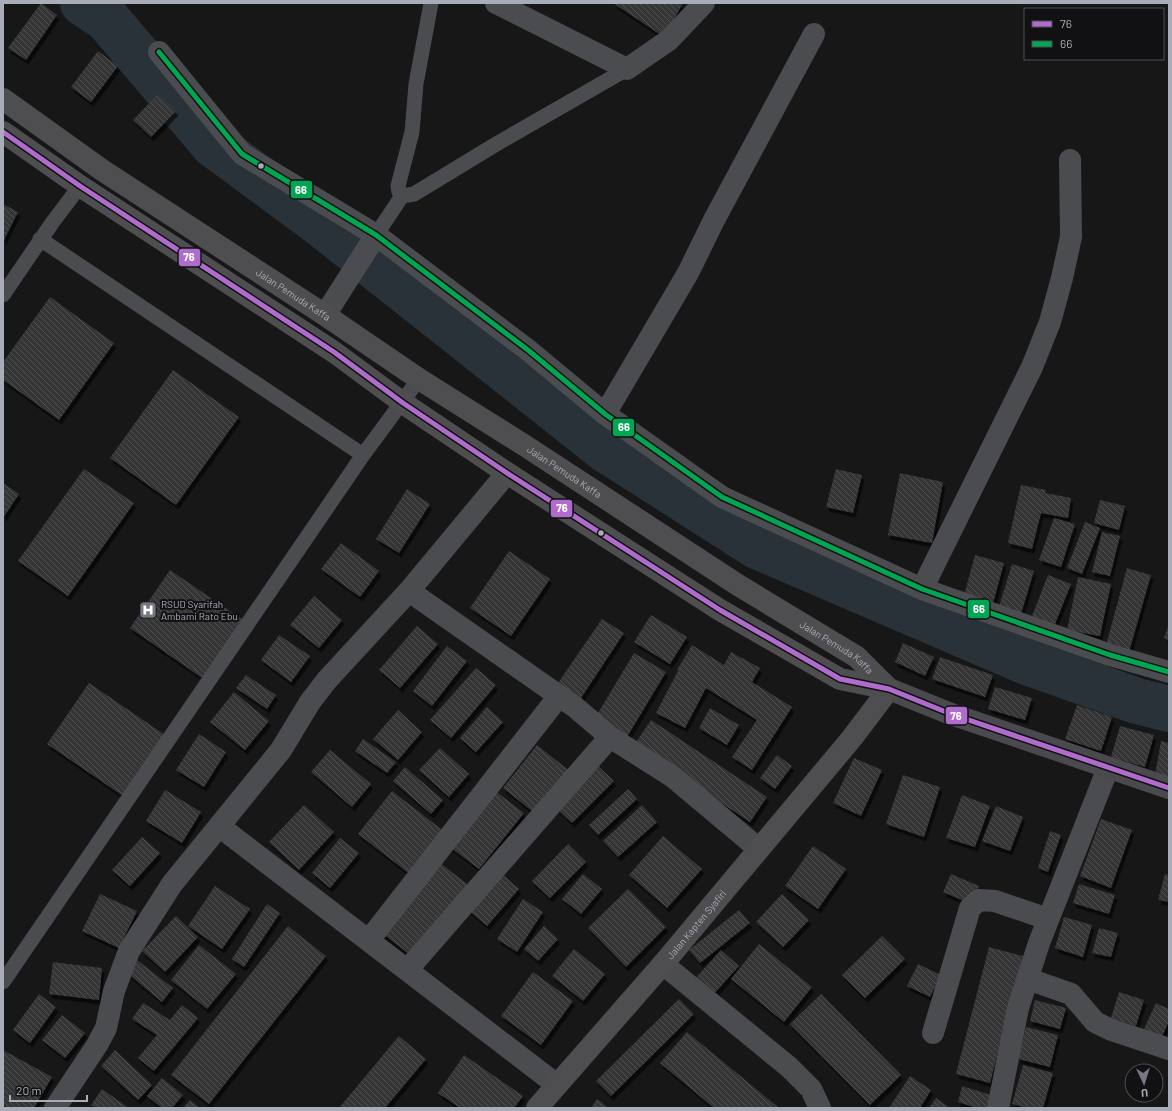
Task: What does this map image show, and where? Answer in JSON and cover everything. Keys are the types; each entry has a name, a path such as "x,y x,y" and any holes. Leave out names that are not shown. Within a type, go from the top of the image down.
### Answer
{"highway":[{"name":"Jalan Pemuda Kaffa","path":"3,100 102,170 325,315 419,379 738,585 857,657 889,689"},
{"name":"Jalan Pemuda Kaffa","path":"3,132 80,186 334,352 403,403 507,473 720,610 840,679 889,689"},
{"name":"Jalan Kapten Syafiri","path":"542,1106 557,1085 662,964 852,738 889,689"}],"main road":[{"path":"889,689 951,714 1169,788"}],"street":[{"path":"496,3 627,69 669,40 704,3"},
{"path":"604,414 688,273 714,220 814,34"},
{"path":"159,52 242,154 373,240 528,350 604,414 722,497 922,589 1110,656 1169,672"},
{"path":"922,589 1032,367 1050,322 1071,237 1070,160"},
{"path":"325,315 373,240"},
{"path":"55,1108 97,1045 106,1028 121,970 138,935 172,884 282,750 310,702 328,680 409,591 507,473"},
{"path":"409,591 575,707 610,737 673,777 759,849"},
{"path":"369,940 559,696"},
{"path":"408,969 610,737"},
{"path":"998,1108 1018,1008 1048,919 1108,768"},
{"path":"219,826 408,969 557,1085"},
{"path":"933,1033 970,908 979,900 995,901 1048,919"},
{"path":"662,964 789,1067 811,1089 820,1108"},
{"path":"1028,979 1071,994 1094,1022 1109,1029 1169,1049"}],"lane":[{"path":"402,196 398,192 398,186 412,132 416,84 431,3"},
{"path":"373,240 402,196 414,194 498,143 627,69"},
{"path":"3,295 40,240 80,186"},
{"path":"40,240 364,455"},
{"path":"3,982 364,455 419,379"}],"building":[{"path":"41,3 57,15 26,60 8,48"},
{"path":"613,3 683,3 664,37"},
{"path":"98,51 118,66 91,102 71,87"},
{"path":"158,94 176,111 151,137 133,120"},
{"path":"3,204 18,212 3,242"},
{"path":"50,297 114,343 59,420 3,380 3,362"},
{"path":"173,370 239,417 176,505 110,458"},
{"path":"84,469 134,503 68,596 18,561"},
{"path":"836,469 862,475 853,513 826,507"},
{"path":"900,473 943,482 932,543 888,535"},
{"path":"3,483 19,494 3,518"},
{"path":"1021,485 1046,490 1045,493 1071,498 1068,518 1041,513 1032,549 1008,543"},
{"path":"407,489 430,504 399,553 376,539"},
{"path":"1100,500 1125,506 1119,530 1094,523"},
{"path":"1054,518 1075,524 1061,567 1039,560"},
{"path":"1085,522 1100,528 1082,574 1067,568"},
{"path":"1102,532 1120,536 1110,576 1092,572"},
{"path":"341,543 379,571 360,597 321,569"},
{"path":"509,551 550,579 511,636 470,608"},
{"path":"975,555 1004,563 992,607 963,599"},
{"path":"1012,564 1034,571 1020,617 998,610"},
{"path":"1127,568 1151,575 1129,652 1106,645"},
{"path":"170,570 246,622 205,680 130,628"},
{"path":"1048,575 1071,584 1055,624 1032,616"},
{"path":"1078,577 1111,584 1100,636 1067,630"},
{"path":"314,596 342,620 319,648 290,625"},
{"path":"651,615 687,637 670,664 634,642"},
{"path":"602,619 624,633 581,698 558,683"},
{"path":"1169,624 1169,640 1164,638"},
{"path":"417,626 438,644 400,688 379,670"},
{"path":"279,635 310,656 291,682 261,660"},
{"path":"903,643 934,657 925,676 895,662"},
{"path":"692,645 724,665 731,652 760,668 752,682 792,707 752,770 732,757 757,720 706,688 685,728 656,713 678,671 677,670"},
{"path":"447,646 467,661 432,706 413,691"},
{"path":"634,653 666,672 627,737 595,718"},
{"path":"940,657 993,675 985,697 932,679"},
{"path":"476,668 496,685 451,738 430,720"},
{"path":"246,675 276,695 267,709 236,688"},
{"path":"89,683 168,737 126,798 47,744"},
{"path":"995,687 1032,698 1025,720 988,709"},
{"path":"234,692 269,721 245,750 210,722"},
{"path":"1077,705 1112,717 1101,751 1065,739"},
{"path":"487,707 503,722 476,752 460,738"},
{"path":"710,708 739,725 727,745 699,728"},
{"path":"398,710 422,732 398,760 373,739"},
{"path":"651,720 767,797 750,822 634,745"},
{"path":"1120,726 1154,735 1145,767 1111,757"},
{"path":"199,734 226,752 204,787 176,770"},
{"path":"363,739 396,762 387,773 355,751"},
{"path":"1161,741 1169,743 1169,778 1155,775"},
{"path":"537,745 571,772 537,815 503,788"},
{"path":"440,748 469,774 449,797 419,770"},
{"path":"330,750 371,784 352,807 311,772"},
{"path":"777,755 792,766 775,789 760,778"},
{"path":"854,758 882,770 861,816 833,803"},
{"path":"597,765 614,781 572,823 555,807"},
{"path":"405,767 443,800 431,814 393,781"},
{"path":"903,775 940,787 924,837 886,824"},
{"path":"490,787 524,813 479,869 446,844"},
{"path":"628,789 637,799 598,835 589,825"},
{"path":"165,790 201,812 182,843 146,821"},
{"path":"392,791 445,832 411,875 358,834"},
{"path":"962,795 990,806 975,847 946,838"},
{"path":"304,805 334,832 299,870 269,842"},
{"path":"642,805 657,822 618,857 603,841"},
{"path":"996,806 1023,817 1010,851 982,841"},
{"path":"1101,819 1132,830 1111,888 1080,876"},
{"path":"1050,831 1061,835 1048,872 1038,868"},
{"path":"663,836 702,869 667,908 629,875"},
{"path":"142,837 160,853 130,886 112,870"},
{"path":"340,838 359,853 330,888 312,873"},
{"path":"568,844 586,862 550,898 532,881"},
{"path":"813,846 846,869 818,909 785,886"},
{"path":"435,859 471,887 414,958 378,930"},
{"path":"500,872 519,889 487,926 467,909"},
{"path":"583,874 602,889 581,914 562,899"},
{"path":"951,874 979,886 971,904 943,892"},
{"path":"1165,874 1169,875 1169,902 1158,900"},
{"path":"1079,884 1115,895 1109,914 1073,903"},
{"path":"215,886 250,909 222,949 188,926"},
{"path":"628,889 666,927 626,967 588,928"},
{"path":"100,894 137,911 119,948 82,931"},
{"path":"782,894 809,920 783,947 756,922"},
{"path":"523,899 543,912 517,952 497,939"},
{"path":"267,904 280,913 244,967 232,959"},
{"path":"739,910 750,923 700,963 689,950"},
{"path":"176,916 198,937 165,972 142,951"},
{"path":"1064,917 1092,925 1083,957 1055,948"},
{"path":"288,926 326,956 209,1104 171,1075"},
{"path":"544,926 558,939 538,961 524,949"},
{"path":"1099,928 1118,933 1111,957 1092,953"},
{"path":"882,936 905,959 865,998 842,975"},
{"path":"759,944 812,987 784,1022 731,979"},
{"path":"199,945 236,974 207,1009 171,980"},
{"path":"989,947 1023,956 990,1083 956,1074"},
{"path":"574,949 605,974 583,1001 552,976"},
{"path":"721,950 739,966 711,997 693,981"},
{"path":"137,960 173,988 162,1002 126,972"},
{"path":"53,962 102,968 99,1000 49,994"},
{"path":"918,964 941,975 930,997 907,986"},
{"path":"533,972 573,1001 541,1045 501,1016"},
{"path":"1119,992 1144,1000 1136,1026 1111,1018"},
{"path":"39,994 56,1007 30,1043 13,1030"},
{"path":"821,994 901,1075 870,1105 790,1024"},
{"path":"679,999 694,1014 611,1096 596,1081"},
{"path":"1035,1000 1066,1008 1060,1029 1030,1021"},
{"path":"143,1003 170,1020 182,1005 198,1018 154,1071 138,1058 157,1035 132,1019"},
{"path":"1156,1003 1169,1009 1169,1021 1160,1041 1142,1033"},
{"path":"62,1015 85,1033 65,1058 42,1040"},
{"path":"1026,1027 1058,1035 1050,1067 1018,1059"},
{"path":"687,1032 779,1108 714,1108 660,1063"},
{"path":"399,1036 426,1059 385,1108 339,1108"},
{"path":"3,1050 52,1077 34,1108 8,1108 3,1105"},
{"path":"115,1050 152,1085 138,1100 101,1066"},
{"path":"464,1055 523,1096 514,1108 460,1108 438,1093"},
{"path":"1023,1065 1053,1073 1043,1108 1028,1108 1012,1104"},
{"path":"910,1076 931,1090 920,1108 889,1108"},
{"path":"162,1078 183,1095 172,1108 162,1108 147,1096"},
{"path":"962,1086 991,1095 987,1108 977,1108 958,1102"},
{"path":"102,1089 129,1108 96,1108 91,1105"},
{"path":"936,1098 950,1108 929,1108"},
{"path":"597,1099 609,1108 591,1108"},
{"path":"190,1100 200,1108 183,1108"}],"waterway":[{"path":"83,3 107,19 214,145 321,224 605,449 757,546 1027,662 1137,701 1169,709"}],"transit line":[{"name":"66","path":"159,52 242,154 376,235 528,350 605,414 722,497 922,589 1110,655 1169,672"},
{"name":"76","path":"3,132 80,186 334,352 403,403 507,473 720,610 840,679 889,689 951,714 1169,788"}],"place":[{"name":"RSUD Syarifah Ambami Rato Ebu","path":"148,610"}]}
